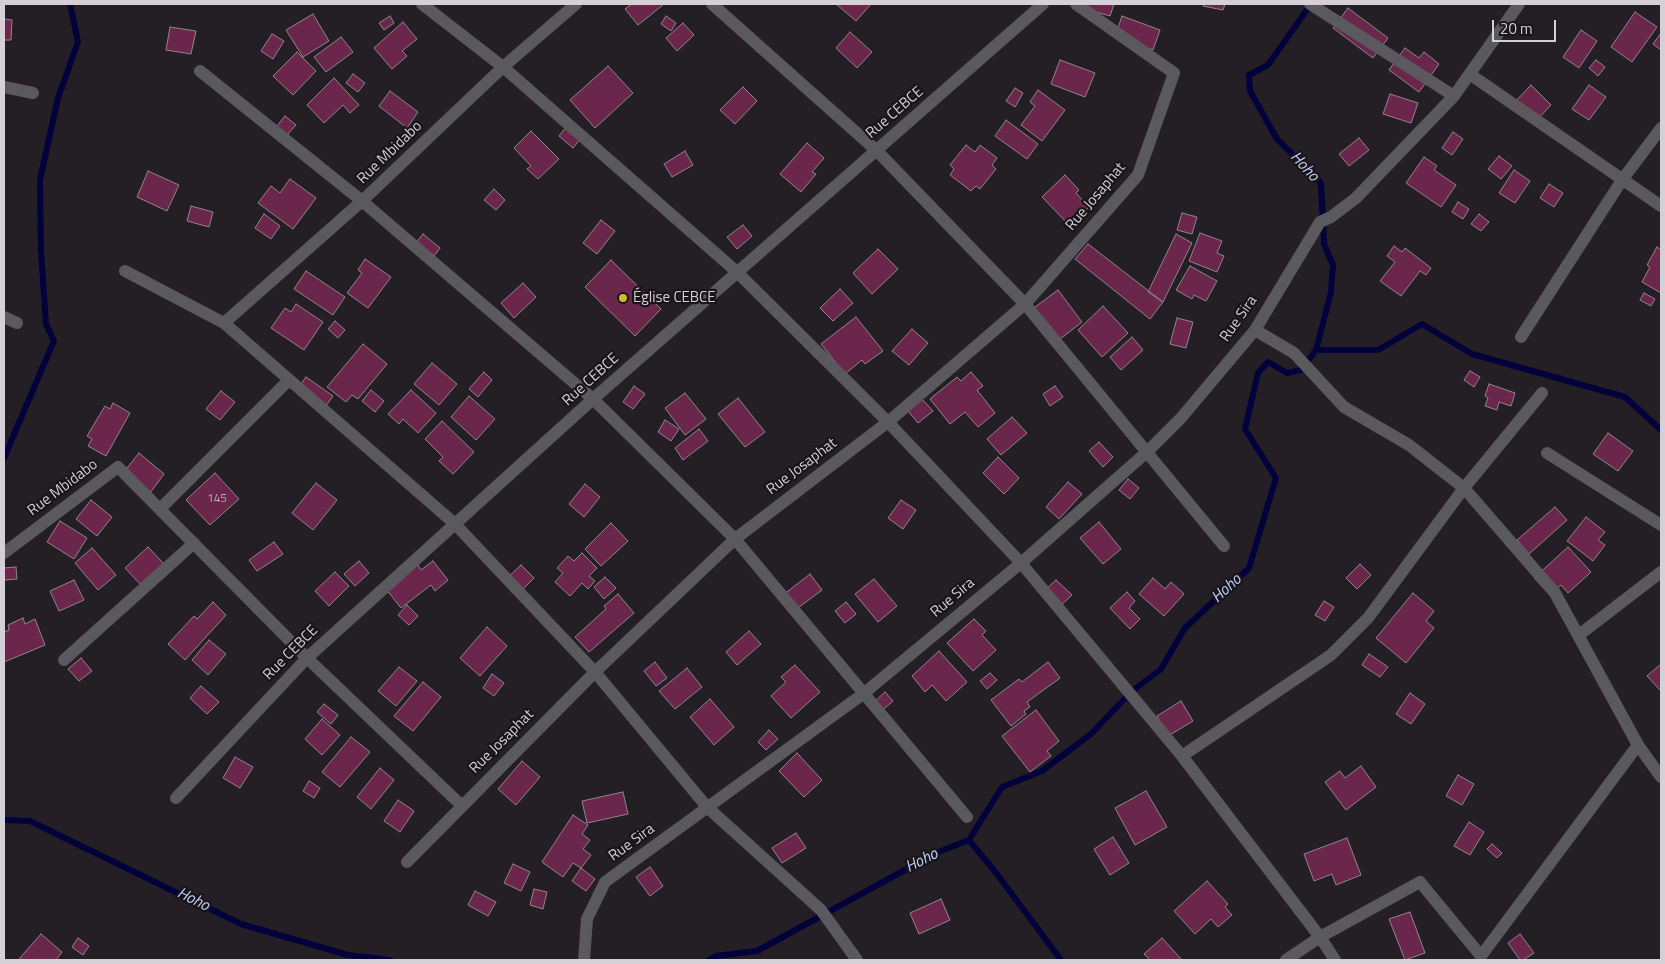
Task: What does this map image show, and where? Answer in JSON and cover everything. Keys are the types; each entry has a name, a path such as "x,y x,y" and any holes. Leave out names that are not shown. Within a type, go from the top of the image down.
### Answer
{"street":[{"path":"422,4 503,66 737,272 888,422 1021,563 1182,756 1320,937 1335,960"},
{"name":"Rue Mbidabo","path":"224,323 362,201 503,66 576,4"},
{"path":"712,4 877,151 1025,304 1148,451 1224,546"},
{"name":"Rue CEBCE","path":"176,798 307,658 454,523 1043,4"},
{"name":"Rue Josaphat","path":"407,862 595,672 734,539 888,422 1025,304 1138,175 1174,73 1076,4"},
{"path":"1315,7 1454,96 1471,75 1519,4"},
{"path":"200,71 362,201 593,399 734,539 966,817"},
{"path":"1471,75 1661,206"},
{"path":"4,87 33,93"},
{"name":"Rue Sira","path":"584,960 587,919 605,882 863,694 1021,563 1148,451 1181,418 1254,330 1326,219 1356,198 1454,96"},
{"path":"1521,337 1622,180 1661,128"},
{"path":"125,271 224,323 454,523 595,672 707,807 825,914 858,960"},
{"path":"4,317 16,323"},
{"path":"1254,330 1294,353 1344,407 1409,445 1464,488 1555,593 1638,745 1661,777"},
{"path":"289,380 160,509 307,658 461,806"},
{"path":"1182,756 1331,655 1368,618 1464,488 1542,393"},
{"path":"1547,453 1661,525"},
{"name":"Rue Mbidabo","path":"4,553 118,467 160,509"},
{"path":"64,660 194,543"},
{"path":"1579,635 1661,572"},
{"path":"1286,960 1320,937 1420,882 1481,956 1638,745"}],"building":[{"path":"632,4 664,4 638,25 625,9"},
{"path":"836,4 871,4 856,21"},
{"path":"1088,4 1114,4 1110,16 1086,9"},
{"path":"1204,4 1225,4 1223,10 1203,6"},
{"path":"1348,8 1388,38 1373,58 1333,28"},
{"path":"1635,12 1657,27 1632,62 1611,47"},
{"path":"313,14 329,41 303,57 286,30"},
{"path":"390,16 394,23 384,30 379,23"},
{"path":"666,16 676,23 671,31 661,24"},
{"path":"1122,16 1160,30 1153,50 1115,37"},
{"path":"4,19 12,20 11,40 4,40"},
{"path":"403,22 417,39 402,51 407,56 392,69 374,48"},
{"path":"683,23 694,35 677,51 666,38"},
{"path":"170,27 196,31 191,54 166,50"},
{"path":"1581,30 1597,41 1579,68 1563,57"},
{"path":"850,32 872,52 857,68 836,48"},
{"path":"1661,33 1661,50 1653,44"},
{"path":"272,34 284,41 273,59 261,51"},
{"path":"341,37 353,52 326,72 314,57"},
{"path":"1405,48 1419,58 1424,52 1439,64 1419,92 1389,70"},
{"path":"297,52 316,71 293,95 273,76"},
{"path":"1060,60 1095,73 1085,97 1051,84"},
{"path":"1596,60 1605,67 1598,76 1589,68"},
{"path":"608,66 633,93 595,128 570,100"},
{"path":"353,74 365,83 358,92 346,83"},
{"path":"334,78 359,105 350,113 343,105 324,123 307,105"},
{"path":"1531,85 1551,105 1535,122 1514,103"},
{"path":"1589,85 1606,97 1589,120 1572,109"},
{"path":"743,87 757,101 735,124 720,110"},
{"path":"1015,88 1023,93 1015,107 1006,101"},
{"path":"1038,90 1065,110 1042,141 1021,125 1035,106 1030,102"},
{"path":"390,91 418,112 407,128 379,106"},
{"path":"1390,94 1418,103 1411,123 1383,114"},
{"path":"285,116 296,125 287,135 277,126"},
{"path":"1006,120 1038,144 1027,159 995,136"},
{"path":"567,126 581,138 573,148 559,136"},
{"path":"531,131 559,159 538,179 527,169 531,166 514,148"},
{"path":"1453,132 1463,139 1452,155 1442,148"},
{"path":"1359,138 1369,150 1349,166 1339,154"},
{"path":"807,143 824,158 812,172 816,174 801,192 780,174"},
{"path":"966,145 975,152 980,145 997,158 992,165 996,169 980,189 976,186 971,191 950,175 954,169 950,165"},
{"path":"685,151 693,165 672,177 664,164"},
{"path":"1499,156 1512,166 1501,179 1488,169"},
{"path":"1424,157 1437,166 1434,170 1456,185 1441,207 1406,183"},
{"path":"1514,170 1530,181 1515,203 1499,193"},
{"path":"148,171 179,185 167,211 137,197"},
{"path":"1065,175 1079,190 1076,193 1089,207 1070,226 1042,197"},
{"path":"290,179 316,198 293,229 258,203 271,186 280,193"},
{"path":"1549,184 1563,193 1554,207 1540,198"},
{"path":"494,189 505,200 496,210 484,200"},
{"path":"1458,202 1469,209 1463,219 1452,212"},
{"path":"191,206 213,212 209,227 187,221"},
{"path":"1182,213 1197,217 1192,234 1177,230"},
{"path":"264,214 280,226 271,239 255,228"},
{"path":"1479,214 1489,222 1481,231 1471,224"},
{"path":"601,220 615,231 597,254 583,243"},
{"path":"743,225 752,236 737,249 727,237"},
{"path":"1200,233 1222,241 1217,253 1224,256 1217,272 1189,261"},
{"path":"423,234 440,248 429,263 411,249"},
{"path":"1176,234 1192,243 1163,302 1148,292"},
{"path":"1088,244 1163,302 1150,319 1075,259"},
{"path":"1394,246 1402,252 1405,248 1431,268 1426,275 1420,271 1401,296 1380,281 1395,262 1387,256"},
{"path":"1657,247 1661,250 1661,293 1642,282 1650,267 1647,265"},
{"path":"878,249 898,269 872,294 853,273"},
{"path":"365,259 391,277 368,308 347,293 362,273 358,270"},
{"name":"Église CEBCE","path":"611,260 661,309 635,336 585,287"},
{"path":"1190,266 1217,281 1206,301 1194,295 1192,299 1176,290"},
{"path":"306,271 345,297 333,315 294,289"},
{"path":"523,283 536,297 514,318 501,303"},
{"path":"840,289 853,303 833,321 820,308"},
{"path":"1058,290 1082,322 1055,343 1031,310"},
{"path":"1644,293 1655,299 1651,306 1640,300"},
{"path":"296,304 323,322 304,350 271,328 285,308 291,312"},
{"path":"1103,306 1128,333 1102,357 1078,330"},
{"path":"856,317 883,351 865,364 862,360 845,374 821,344"},
{"path":"1177,318 1193,322 1186,348 1170,344"},
{"path":"335,321 345,330 338,338 328,329"},
{"path":"912,329 928,343 909,365 892,351"},
{"path":"1132,337 1143,350 1121,370 1110,357"},
{"path":"363,344 387,364 358,399 352,395 346,402 327,387"},
{"path":"432,363 457,384 439,405 414,384"},
{"path":"1470,371 1480,377 1474,387 1464,380"},
{"path":"484,372 492,380 478,397 469,389"},
{"path":"971,372 983,386 977,390 995,413 978,427 965,412 950,424 930,399 957,377 961,381"},
{"path":"306,377 333,396 323,410 296,391"},
{"path":"1489,384 1515,393 1511,406 1499,402 1497,410 1485,406 1488,398 1485,396"},
{"path":"634,386 645,394 633,409 623,402"},
{"path":"1055,386 1063,397 1050,406 1043,394"},
{"path":"371,390 384,401 375,412 362,401"},
{"path":"411,390 436,413 418,433 403,419 399,424 388,414"},
{"path":"221,391 235,402 220,420 206,409"},
{"path":"685,393 706,419 685,435 665,408"},
{"path":"469,396 495,419 476,440 451,417"},
{"path":"738,398 765,432 745,447 718,414"},
{"path":"922,399 933,411 918,423 908,411"},
{"path":"113,403 130,413 106,456 88,446 92,439 87,436 105,406 110,409"},
{"path":"1012,417 1027,433 1001,455 987,439"},
{"path":"665,420 679,429 671,441 658,432"},
{"path":"442,421 474,452 453,474 439,461 443,457 425,439"},
{"path":"699,429 708,441 683,460 675,448"},
{"path":"1608,433 1633,451 1618,471 1593,454"},
{"path":"1099,442 1113,457 1103,467 1089,451"},
{"path":"139,453 164,474 150,493 124,472"},
{"path":"998,457 1019,478 1004,494 983,473"},
{"path":"215,473 239,499 210,525 186,500"},
{"path":"1128,479 1139,488 1130,499 1119,490"},
{"path":"1068,482 1082,494 1059,519 1046,507"},
{"path":"316,483 337,500 313,530 292,513"},
{"path":"585,484 600,497 584,517 569,504"},
{"path":"91,500 112,517 97,536 76,519"},
{"path":"901,500 916,510 903,529 888,518"},
{"path":"1555,507 1567,520 1529,554 1517,540"},
{"path":"1586,517 1605,532 1598,540 1605,545 1593,561 1567,541"},
{"path":"60,521 87,538 74,559 47,542"},
{"path":"1099,522 1121,549 1103,564 1080,538"},
{"path":"611,523 628,541 601,566 585,549"},
{"path":"274,542 283,554 257,571 249,560"},
{"path":"148,547 164,564 141,585 125,568"},
{"path":"1568,547 1591,572 1568,593 1561,585 1550,595 1534,578"},
{"path":"92,548 116,575 98,590 75,563"},
{"path":"582,553 597,568 589,576 595,581 588,589 582,583 570,596 555,582 563,573 557,568 568,556 574,561"},
{"path":"359,561 369,573 355,586 344,574"},
{"path":"433,561 448,580 435,591 431,585 401,608 386,589 418,565 421,570"},
{"path":"1360,564 1371,575 1357,589 1346,578"},
{"path":"521,565 534,578 518,594 505,580"},
{"path":"16,567 17,579 4,580 4,568"},
{"path":"335,572 349,586 329,606 315,591"},
{"path":"810,574 822,590 794,611 783,595"},
{"path":"605,577 616,588 604,599 594,587"},
{"path":"1153,578 1165,589 1171,582 1184,594 1164,616 1139,594"},
{"path":"874,579 897,606 878,622 855,594"},
{"path":"74,580 84,600 59,611 50,591"},
{"path":"1056,580 1072,595 1060,606 1045,590"},
{"path":"1127,592 1135,601 1129,608 1140,619 1130,629 1110,608"},
{"path":"1413,593 1434,611 1426,621 1434,628 1406,663 1376,638"},
{"path":"618,594 634,613 589,652 575,637 606,609 604,606"},
{"path":"1324,601 1334,607 1325,621 1315,615"},
{"path":"213,602 226,615 185,660 168,644 194,616 197,619"},
{"path":"846,602 856,614 845,623 835,611"},
{"path":"407,605 418,616 409,625 398,615"},
{"path":"23,618 25,624 35,619 45,645 4,662 4,632 9,630 8,625"},
{"path":"974,619 986,631 982,635 996,650 973,671 947,643"},
{"path":"487,627 507,646 480,676 460,658"},
{"path":"749,631 761,644 737,665 726,652"},
{"path":"209,640 226,654 208,675 192,660"},
{"path":"939,651 967,682 946,701 932,685 925,692 912,676"},
{"path":"1369,654 1388,667 1380,677 1362,665"},
{"path":"81,658 92,671 79,681 68,669"},
{"path":"655,662 667,678 656,686 644,671"},
{"path":"1048,662 1060,678 1027,702 1030,707 1024,711 1026,714 1011,726 991,700 1019,679 1022,682"},
{"path":"1661,664 1661,691 1647,676"},
{"path":"795,665 820,692 791,718 771,696 786,682 781,677"},
{"path":"399,667 417,681 396,706 378,691"},
{"path":"687,668 702,687 675,709 659,691"},
{"path":"990,673 997,680 987,689 980,681"},
{"path":"492,674 504,683 494,696 483,688"},
{"path":"423,682 441,697 413,731 394,716"},
{"path":"201,686 219,702 207,714 190,698"},
{"path":"885,692 893,701 878,714 870,706"},
{"path":"1410,693 1425,704 1411,724 1396,714"},
{"path":"710,699 734,727 714,745 690,717"},
{"path":"1181,701 1193,721 1168,736 1157,716"},
{"path":"324,704 338,715 331,724 317,712"},
{"path":"1036,710 1059,741 1047,751 1051,756 1030,772 1002,736"},
{"path":"322,719 340,735 322,755 305,739"},
{"path":"769,730 778,739 766,750 758,742"},
{"path":"351,737 370,752 340,787 322,772"},
{"path":"797,753 822,780 804,797 779,771"},
{"path":"235,757 253,767 240,788 223,778"},
{"path":"522,761 540,777 516,805 498,789"},
{"path":"1361,766 1376,787 1346,810 1325,782 1340,771 1345,778"},
{"path":"380,768 394,780 371,809 357,797"},
{"path":"1458,775 1474,784 1462,805 1446,796"},
{"path":"309,781 320,788 314,798 303,791"},
{"path":"1146,791 1167,827 1135,845 1115,808"},
{"path":"623,792 628,814 587,823 582,801"},
{"path":"398,800 414,811 400,832 384,821"},
{"path":"573,815 588,825 582,834 590,840 583,849 591,855 581,868 573,863 563,877 542,862"},
{"path":"1469,822 1484,832 1470,855 1454,846"},
{"path":"796,833 806,848 782,863 772,848"},
{"path":"1113,837 1129,863 1110,875 1094,849"},
{"path":"1347,838 1361,875 1336,885 1332,874 1314,881 1304,854"},
{"path":"1492,844 1502,853 1497,858 1487,849"},
{"path":"513,864 530,872 521,891 504,883"},
{"path":"650,867 663,886 650,896 636,877"},
{"path":"581,868 595,879 586,891 572,881"},
{"path":"1207,881 1228,904 1225,907 1232,915 1218,927 1211,919 1195,934 1174,911"},
{"path":"534,889 547,892 543,909 530,905"},
{"path":"475,891 496,902 488,916 468,905"},
{"path":"941,899 950,920 919,934 910,913"},
{"path":"1410,912 1425,953 1405,960 1389,919"},
{"path":"41,934 62,952 56,960 19,959"},
{"path":"1520,934 1534,953 1523,960 1520,960 1508,943"},
{"path":"78,938 89,946 83,955 72,947"},
{"path":"1162,938 1182,960 1150,960 1144,954"}],"waterway":[{"path":"4,458 54,341 46,324 41,251 40,180 58,98 78,42 70,4"},
{"name":"Hoho","path":"709,960 716,956 757,951 936,853 969,840 1002,787 1042,771 1091,734 1130,693 1161,669 1185,628 1249,568 1276,478 1245,429 1258,373 1268,362 1287,373 1301,370 1316,350 1331,292 1333,265 1324,244 1321,183 1277,139 1250,91 1249,75 1268,65 1311,4"},
{"path":"1316,350 1378,350 1422,324 1472,354 1625,397 1661,430"},
{"name":"Hoho","path":"4,820 30,821 241,924 348,955 390,960"},
{"path":"969,840 997,874 1061,960"}],"place":[{"name":"Église CEBCE","path":"623,298"}]}
